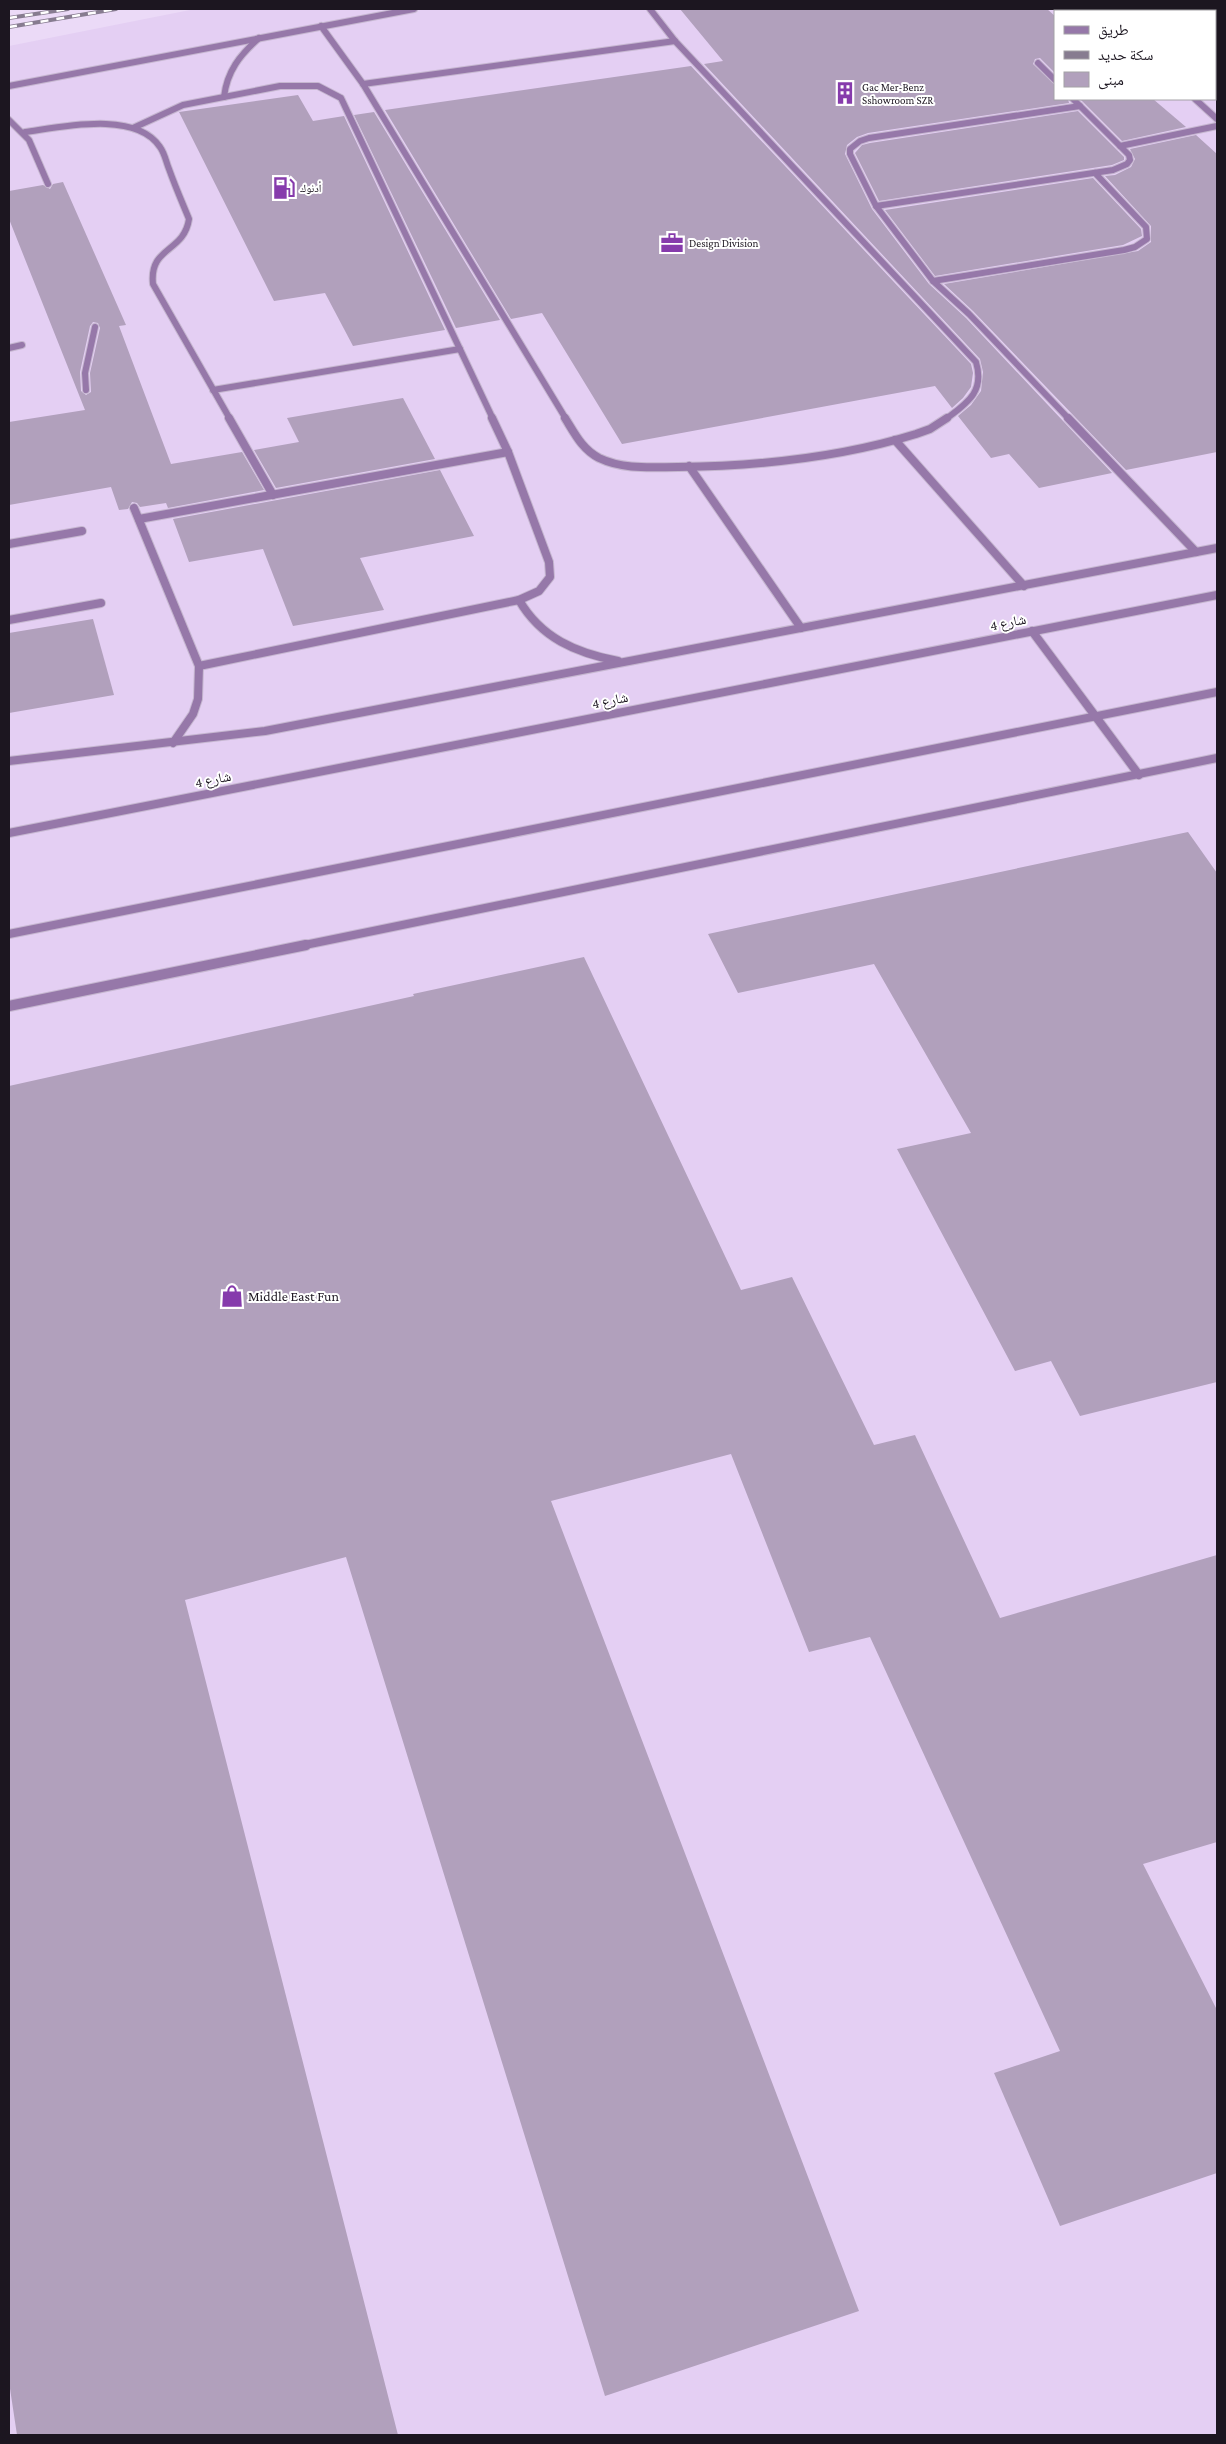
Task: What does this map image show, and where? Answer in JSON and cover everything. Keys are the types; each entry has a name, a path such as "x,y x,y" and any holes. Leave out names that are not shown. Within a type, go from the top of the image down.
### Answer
{"street":[{"path":"9,86 414,9"},
{"path":"321,26 363,84 583,447 594,456 610,463 629,467 773,462 816,458 895,440 926,431 944,421 970,398 980,381 976,362 675,41 650,9"},
{"path":"224,97 229,72 236,60 259,38"},
{"path":"363,84 675,41"},
{"path":"1038,63 1054,79"},
{"path":"133,128 164,112 224,97 293,84 323,88 340,98 508,452 549,562 550,577 539,591 519,600 199,666"},
{"path":"876,206 1113,170 1127,164 1130,160 1129,155 1074,100"},
{"path":"1196,100 1217,119"},
{"path":"1080,106 860,141 850,149 850,154 876,206 934,281 969,314 1196,552"},
{"path":"9,120 25,132 32,143 48,184"},
{"path":"25,132 90,124 113,124 133,128 149,135 159,144 189,218 187,231 154,263 151,273 153,284 273,495"},
{"path":"1120,146 1217,126"},
{"path":"934,281 1124,250 1142,243 1147,239 1146,227 1095,173"},
{"path":"86,390 84,378 85,365 94,344 95,328"},
{"path":"9,348 22,345"},
{"path":"213,390 460,349"},
{"path":"895,440 1024,586"},
{"path":"139,519 508,452"},
{"path":"689,466 801,628"},
{"path":"134,508 199,666 198,699 193,714 174,743"},
{"path":"9,544 82,531"},
{"path":"9,761 88,750 174,743 265,731 1217,548"},
{"name":"شارع 4","path":"9,833 1217,594"},
{"path":"519,600 533,623 544,633 561,643 601,658 624,662"},
{"path":"9,620 102,603"},
{"path":"1032,631 1139,775"},
{"path":"9,934 1217,692"},
{"path":"9,1006 1217,758"}],"shaded area":[{"path":"195,9 1217,9 1217,2435 9,2435 9,46"}],"building":[{"path":"680,9 1047,9 1054,15 1054,72 1040,58 1035,59 1033,64 1054,84 1054,100 1068,100 1069,103 868,133 857,137 847,145 845,154 872,209 929,284 966,318 1112,473 1039,488 1009,454 991,458 958,416 971,405 981,391 983,372 980,359 704,64 723,61"},
{"name":"Design Division","path":"691,66 971,364 973,373 971,387 952,408 935,386 622,444 542,313 511,319 385,110"},
{"name":"أدنوك","path":"298,95 313,121 344,116 445,330 353,346 325,293 274,301 179,112"},
{"path":"1081,100 1154,100 1186,127 1122,141"},
{"path":"1078,111 1124,157 1124,160 1112,165 879,201 855,153 862,145 870,143"},
{"path":"374,112 500,320 456,328 354,115"},
{"path":"1196,135 1217,154 1217,452 1126,470 973,311 944,284 1138,251 1151,242 1151,226 1105,176 1115,175 1131,167 1135,159 1130,149"},
{"path":"1093,178 1141,229 1142,236 1123,245 935,276 885,210"},
{"path":"63,182 126,325 119,326 171,464 242,452 264,490 168,508 166,503 140,507 137,503 132,502 128,509 119,510 111,487 9,505 9,422 85,410 9,219 9,191 43,185 50,189 53,184","holes":["93,322 98,323 100,328 90,373 91,392 86,395 81,391 80,372 90,326"]},
{"path":"403,398 435,459 276,488 254,450 299,442 287,418"},
{"path":"440,470 474,536 360,558 384,610 293,626 263,549 189,562 173,519"},
{"path":"93,619 114,695 9,713 9,633"},
{"path":"1188,832 1217,873 1217,1382 1080,1416 1051,1361 1015,1371 897,1149 971,1133 874,964 738,993 708,934"},
{"path":"584,957 741,1290 792,1277 874,1445 915,1435 1000,1618 1217,1555 1217,1842 1143,1864 1217,2010 1217,2173 1060,2226 994,2073 1060,2051 870,1637 809,1652 731,1454 551,1501 859,2311 605,2396 346,1557 185,1600 398,2435 17,2435 9,2382 9,1086"}],"railway":[{"path":"9,18 68,9"},
{"path":"9,27 116,9"}],"place":[{"name":"Gac Mer-Benz Sshowroom SZR","path":"845,93"},
{"name":"أدنوك","path":"284,188"},
{"name":"Design Division","path":"672,243"},
{"name":"Middle East Fun","path":"232,1296"}]}
